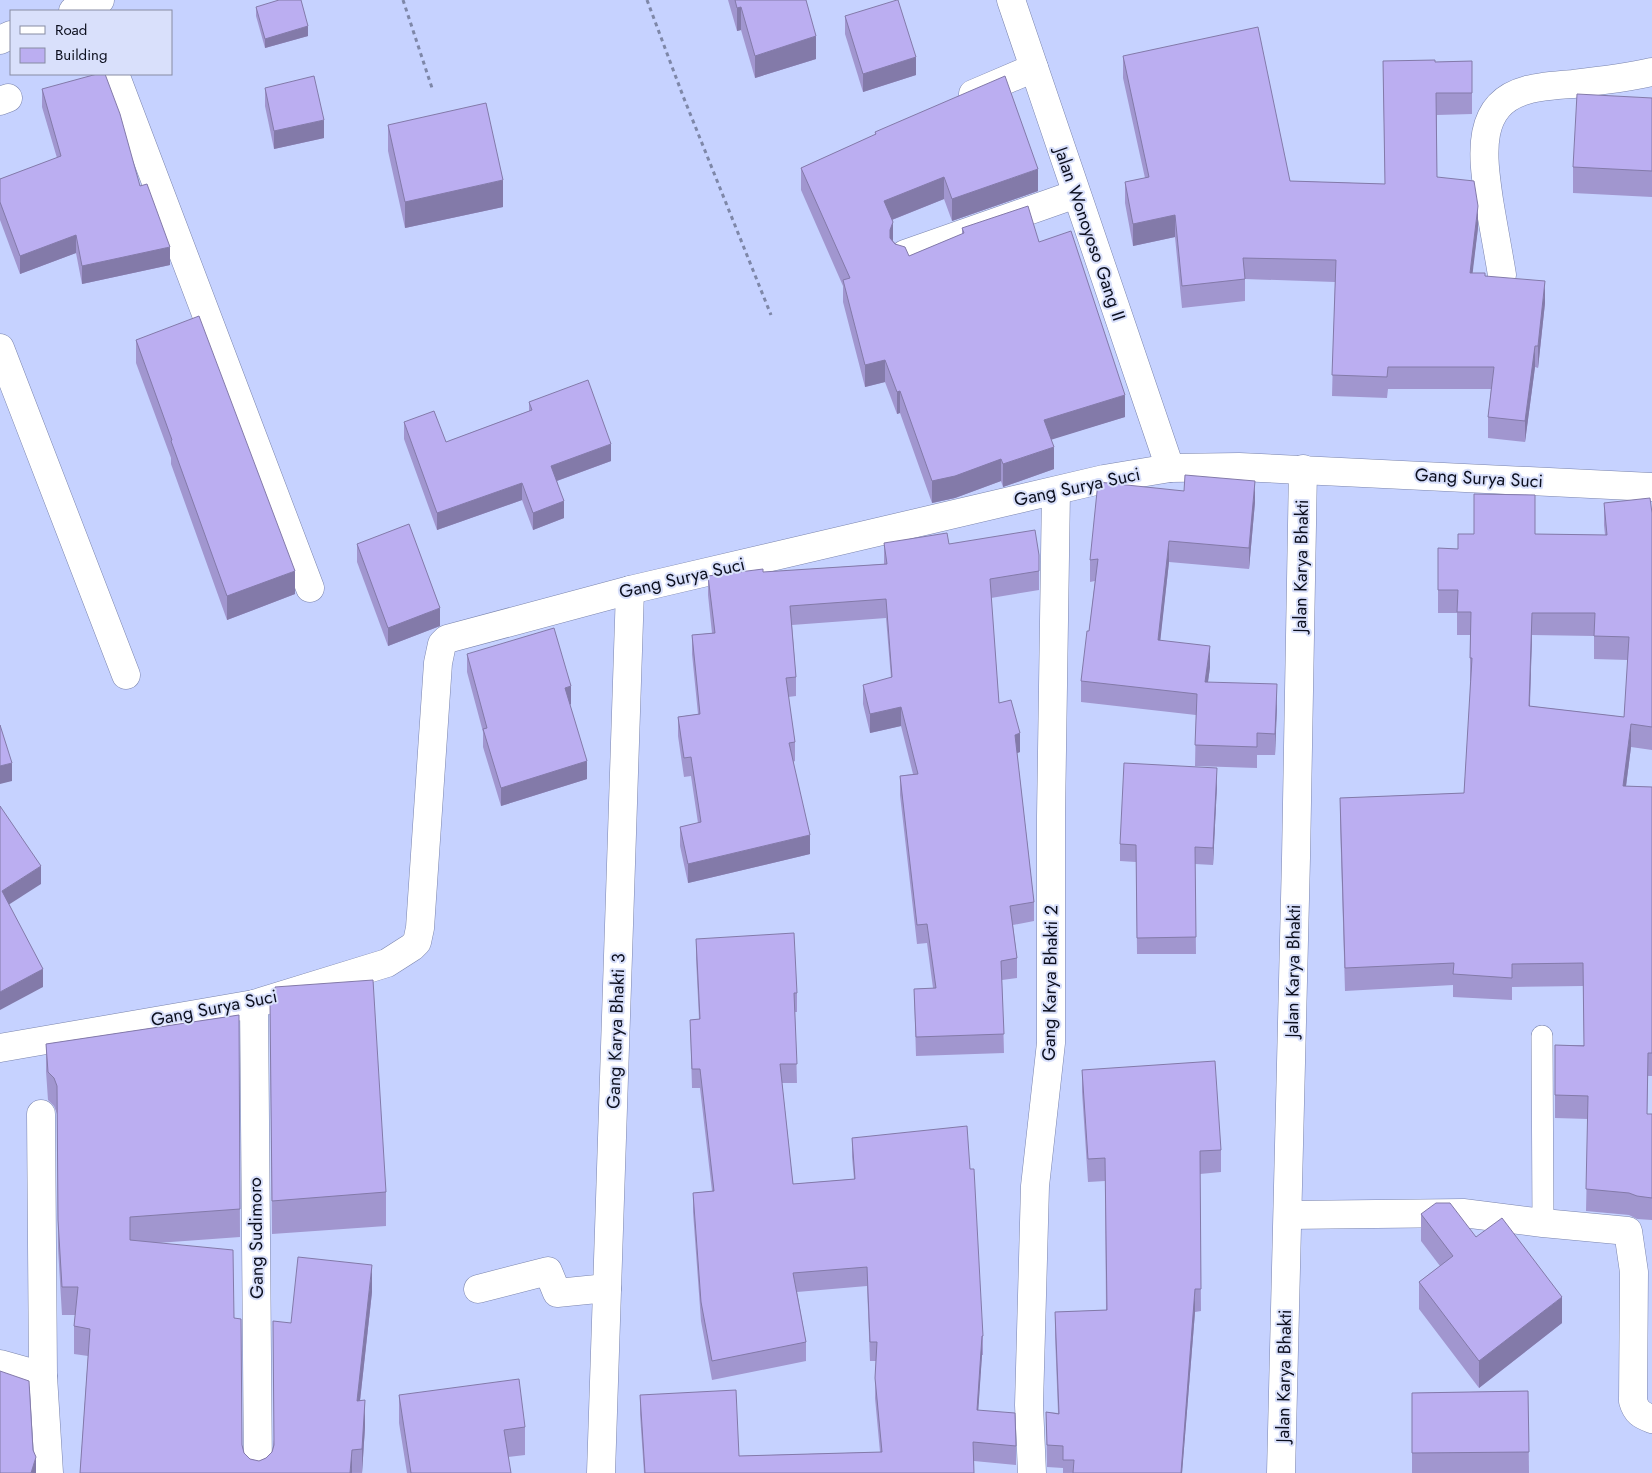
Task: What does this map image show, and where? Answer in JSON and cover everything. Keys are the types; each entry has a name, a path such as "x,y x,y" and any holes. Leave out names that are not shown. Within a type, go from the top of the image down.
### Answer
{"street":[{"name":"Jalan Wonoyoso Gang II","path":"1011,0 1170,468"},
{"path":"952,103 1034,68"},
{"path":"1502,275 1491,210 1484,150 1487,130 1495,113 1509,97 1527,90 1624,78 1652,72"},
{"path":"115,75 310,588"},
{"path":"905,254 1076,194"},
{"path":"0,348 126,675"},
{"name":"Gang Surya Suci","path":"0,1048 254,1004 387,963 412,947 417,942 420,928 438,663 442,644 447,639 630,590 1104,479 1170,468 1238,467 1303,469 1652,487"},
{"name":"Jalan Karya Bhakti","path":"1281,1473 1303,469"},
{"name":"Gang Karya Bhakti 2","path":"1032,1473 1029,1405 1035,1186 1051,1043 1051,816 1056,491"},
{"name":"Gang Karya Bhakti 3","path":"602,1473 630,590"},
{"name":"Gang Sudimoro","path":"254,1004 258,1473"},
{"path":"41,1114 43,1376 49,1473"},
{"path":"1288,1215 1463,1213 1543,1223 1640,1231 1634,1272 1633,1401 1636,1410 1652,1419"},
{"path":"478,1289 548,1271 557,1293 608,1288"},
{"path":"0,1364 43,1376"}],"lane":[{"path":"1542,1036 1543,1223"}],"path":[{"path":"402,0 432,88"},
{"path":"647,0 683,96 771,314"}],"building":[{"path":"279,0 301,0 308,26 265,39 256,7"},
{"path":"735,0 806,0 816,36 755,56 741,7 737,8"},
{"path":"898,0 916,57 863,74 845,16"},
{"path":"1258,27 1290,181 1385,184 1383,61 1472,61 1472,93 1436,93 1437,177 1474,181 1478,206 1470,273 1485,273 1485,276 1545,281 1538,346 1535,346 1525,421 1488,417 1494,367 1388,367 1387,377 1332,375 1336,260 1243,258 1245,279 1182,286 1175,215 1133,224 1125,182 1149,177 1123,56"},
{"path":"93,75 105,75 120,114 140,186 147,184 170,247 82,266 76,235 20,256 0,202 0,179 61,156 42,89"},
{"path":"314,76 324,120 274,131 265,88"},
{"path":"1005,76 1038,169 952,199 944,177 884,201 893,222 890,238 895,244 905,247 909,256 964,233 962,228 1028,206 1039,242 1071,231 1125,395 1044,420 1054,447 1003,464 1001,459 955,476 932,481 900,391 897,392 885,360 865,365 843,280 850,278 801,168 876,134 875,132"},
{"path":"1577,94 1652,98 1652,171 1573,167"},
{"path":"486,103 503,180 405,202 388,125"},
{"path":"199,316 295,571 227,596 136,340"},
{"path":"588,380 611,444 551,466 564,501 533,513 522,483 437,513 404,422 434,411 446,442 532,410 529,402"},
{"path":"1185,475 1255,481 1249,548 1169,541 1158,640 1210,646 1205,682 1277,684 1275,734 1257,733 1257,747 1195,745 1197,694 1081,681 1098,559 1090,560 1098,482 1184,491"},
{"path":"1474,494 1535,495 1535,534 1607,535 1604,503 1650,498 1652,513 1652,727 1631,724 1623,786 1652,787 1652,1053 1648,1053 1647,1114 1652,1114 1652,1198 1629,1193 1586,1189 1588,1096 1555,1095 1555,1045 1584,1046 1583,963 1512,964 1512,978 1453,974 1454,963 1345,968 1340,798 1464,793 1472,658 1470,658 1471,612 1457,612 1458,590 1438,590 1438,548 1458,549 1458,534 1474,534","holes":["1532,613 1595,613 1594,636 1629,637 1624,717 1529,706"]},
{"path":"409,524 440,608 388,628 357,544"},
{"path":"1035,530 1039,555 1039,571 990,579 999,703 1011,700 1020,733 1015,735 1034,902 1010,906 1017,958 1001,961 1004,1034 916,1037 914,989 936,988 927,924 917,925 900,776 918,774 901,707 870,714 863,685 892,677 886,599 790,606 796,677 786,678 795,742 789,743 810,835 688,864 680,827 701,822 691,757 684,758 678,717 700,714 692,635 715,633 708,576 763,569 763,572 887,564 884,543 947,533 949,544"},
{"path":"554,628 571,686 565,688 587,761 501,788 483,729 487,728 467,654"},
{"path":"0,725 12,763 0,766"},
{"path":"1124,763 1217,768 1213,848 1195,847 1196,937 1137,938 1136,845 1120,844"},
{"path":"0,806 41,866 2,891 43,969 0,992"},
{"path":"794,933 797,993 794,993 797,1064 780,1064 793,1184 855,1179 852,1138 967,1126 970,1169 974,1169 983,1336 977,1410 1015,1413 1016,1446 973,1442 974,1473 645,1473 640,1395 736,1390 739,1456 882,1452 875,1378 877,1342 870,1342 867,1267 793,1273 806,1342 712,1361 701,1302 693,1193 714,1191 700,1069 692,1069 690,1020 700,1019 696,939"},
{"path":"373,980 386,1192 272,1201 270,1004 276,1003 275,987"},
{"path":"239,1015 240,1209 130,1217 130,1240 233,1250 234,1318 241,1319 242,1445 244,1453 250,1459 259,1461 266,1458 272,1452 274,1445 273,1321 291,1323 298,1257 372,1265 357,1401 365,1400 362,1449 352,1450 350,1473 80,1473 90,1329 74,1326 78,1287 62,1287 58,1220 57,1086 54,1078 48,1072 46,1044"},
{"path":"1215,1061 1221,1150 1200,1151 1201,1289 1195,1289 1181,1473 1073,1473 1074,1460 1063,1460 1063,1446 1047,1445 1046,1412 1059,1414 1055,1312 1107,1310 1105,1158 1088,1159 1082,1070"},
{"path":"1436,1203 1450,1203 1476,1237 1502,1218 1562,1297 1479,1361 1419,1282 1453,1256 1421,1214"},
{"path":"0,1371 29,1381 33,1450 36,1457 31,1473 0,1473"},
{"path":"519,1379 525,1427 504,1430 511,1473 411,1473 399,1395"},
{"path":"1528,1391 1529,1452 1412,1453 1412,1393"}]}
